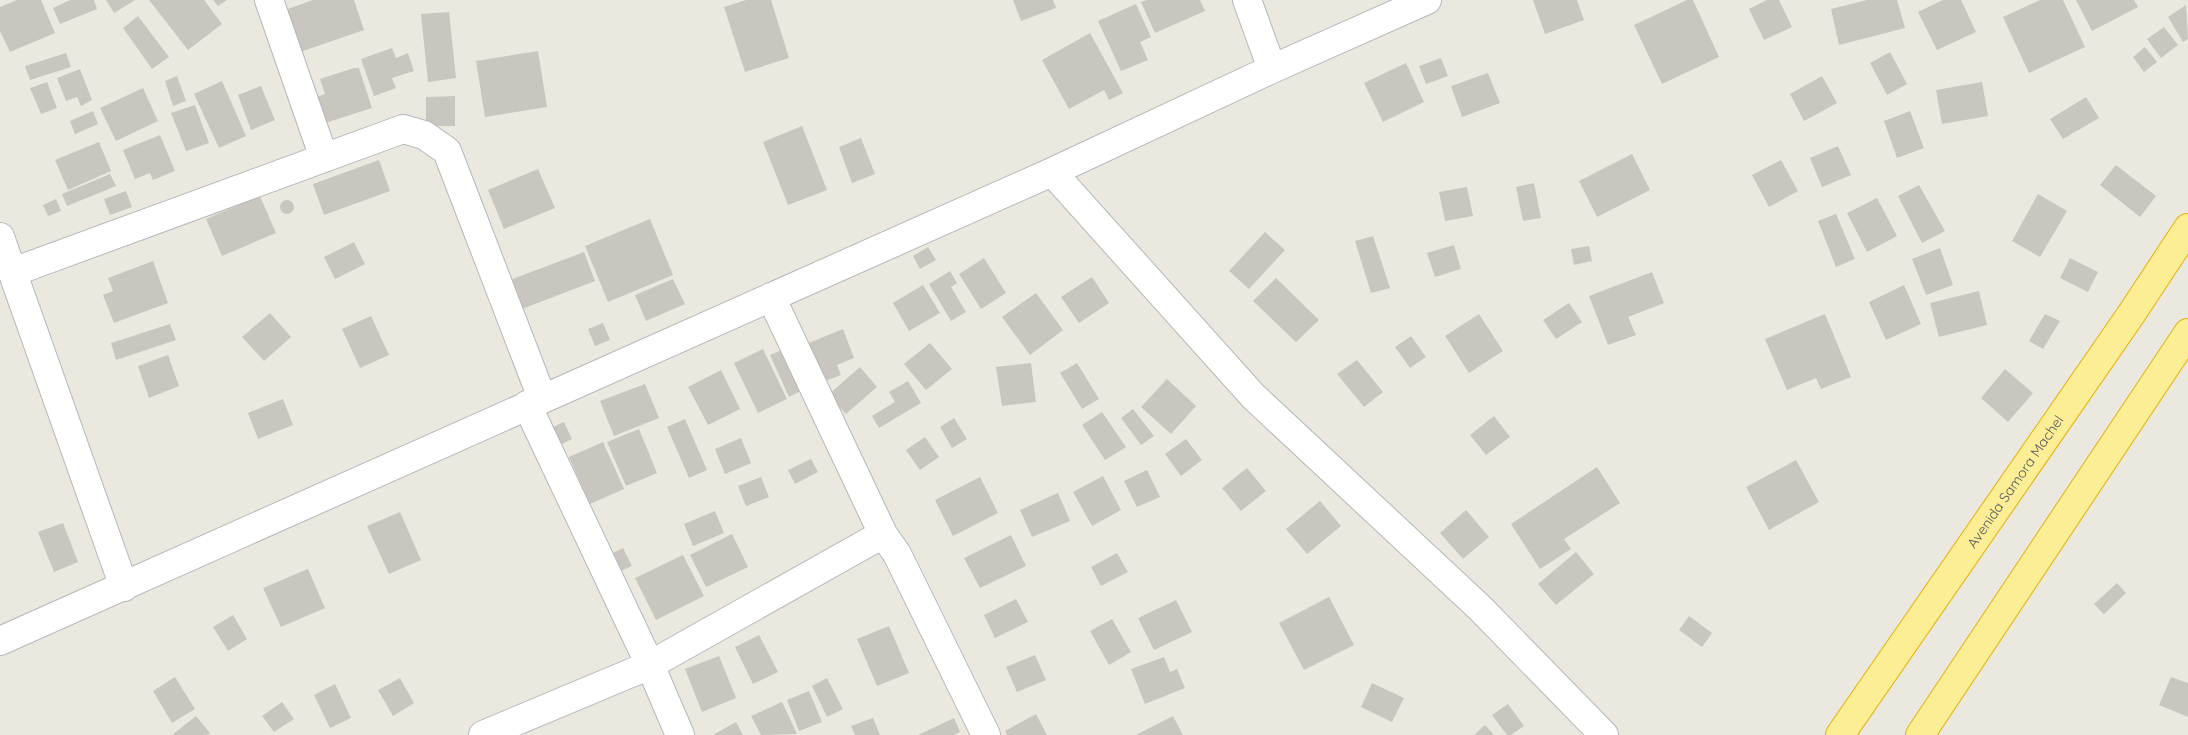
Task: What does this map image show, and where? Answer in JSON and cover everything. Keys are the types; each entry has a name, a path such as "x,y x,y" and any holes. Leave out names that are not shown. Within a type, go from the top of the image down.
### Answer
{"highway":[{"name":"Avenida Samora Machel","path":"1840,735 2132,313 2188,228"},
{"path":"1920,735 2188,334"}],"street":[{"path":"269,0 324,158"},
{"path":"1247,0 1272,69"},
{"path":"0,641 1052,172 1272,69 1427,0"},
{"path":"12,272 404,129 424,135 447,152 534,402 680,735"},
{"path":"1052,172 1254,396 1480,608 1604,735"},
{"path":"0,237 124,587"},
{"path":"771,298 883,534 897,554 986,735"},
{"path":"483,735 650,665 883,534"}],"building":[{"path":"17,0 41,0 55,33 10,52 0,31 0,7"},
{"path":"70,0 94,0 97,9 60,24 53,8"},
{"path":"106,0 135,0 114,13"},
{"path":"149,0 204,0 222,24 188,50"},
{"path":"213,0 227,0 218,6"},
{"path":"313,0 354,0 364,30 300,52 285,10"},
{"path":"746,0 771,0 789,58 745,72 724,7"},
{"path":"1013,0 1053,0 1056,8 1021,21"},
{"path":"1147,0 1200,0 1205,11 1155,33 1141,2"},
{"path":"1533,0 1577,0 1584,20 1545,34"},
{"path":"1687,0 1693,0 1719,57 1662,84 1634,25"},
{"path":"1767,0 1779,0 1792,27 1764,40 1749,9"},
{"path":"1867,0 1897,0 1905,28 1839,45 1831,9"},
{"path":"1943,0 1961,0 1976,32 1937,50 1918,12"},
{"path":"2040,0 2063,0 2085,47 2029,73 2003,17"},
{"path":"2076,0 2134,0 2138,7 2092,31"},
{"path":"1136,4 1151,37 1140,42 1148,60 1121,71 1098,21"},
{"path":"2186,5 2188,39 2183,42 2168,17"},
{"path":"449,12 456,78 428,82 421,14"},
{"path":"138,16 169,57 152,69 123,28"},
{"path":"2164,27 2178,45 2161,58 2147,39"},
{"path":"1090,33 1123,93 1109,100 1104,90 1069,109 1042,60"},
{"path":"2145,47 2157,62 2144,72 2133,57"},
{"path":"392,48 396,58 408,53 414,71 392,78 396,88 374,96 361,59"},
{"path":"538,51 547,107 485,117 476,61"},
{"path":"1890,52 1907,84 1887,95 1870,63"},
{"path":"66,53 71,67 30,80 25,66"},
{"path":"1441,58 1448,76 1426,84 1419,66"},
{"path":"1406,63 1424,102 1383,122 1364,83"},
{"path":"359,68 372,108 325,123 317,97 325,94 320,79"},
{"path":"80,69 92,100 81,106 77,97 66,101 57,78"},
{"path":"1488,73 1500,103 1462,117 1451,86"},
{"path":"177,76 186,101 173,106 165,81"},
{"path":"1822,76 1837,103 1804,121 1790,94"},
{"path":"222,81 246,136 219,148 194,94"},
{"path":"47,82 57,108 41,114 30,88"},
{"path":"1982,82 1988,116 1942,124 1936,90"},
{"path":"261,86 275,120 251,130 238,95"},
{"path":"143,88 158,121 116,141 100,108"},
{"path":"455,96 455,126 426,126 426,97"},
{"path":"2086,97 2099,118 2063,139 2050,119"},
{"path":"195,105 209,143 186,151 171,113"},
{"path":"93,111 98,124 75,134 70,121"},
{"path":"1910,111 1924,148 1897,158 1884,121"},
{"path":"802,126 827,190 788,205 763,142"},
{"path":"160,135 175,171 153,180 150,173 135,179 123,150"},
{"path":"861,138 875,174 852,183 839,147"},
{"path":"99,142 111,171 68,190 55,160"},
{"path":"1838,146 1851,175 1822,187 1810,158"},
{"path":"1632,154 1650,190 1597,217 1579,181"},
{"path":"379,160 390,191 324,215 313,184"},
{"path":"1781,160 1798,191 1769,207 1752,175"},
{"path":"2116,165 2156,196 2140,217 2100,185"},
{"path":"538,169 555,208 504,229 488,190"},
{"path":"110,174 116,186 67,206 62,194"},
{"path":"1534,183 1541,218 1523,221 1516,187"},
{"path":"1919,185 1945,231 1922,243 1898,196"},
{"path":"1467,187 1473,216 1445,221 1439,192"},
{"path":"126,191 132,207 110,215 104,199"},
{"path":"2038,194 2067,211 2040,257 2012,241"},
{"path":"260,196 276,233 222,256 206,219"},
{"path":"1877,198 1897,236 1867,252 1847,213"},
{"path":"56,199 61,211 48,216 43,205"},
{"path":"284,200 290,200 294,207 290,214 284,214 280,210 280,204"},
{"path":"1836,214 1855,259 1836,267 1818,221"},
{"path":"650,219 673,275 608,302 585,246"},
{"path":"1265,232 1285,250 1249,289 1229,271"},
{"path":"1373,236 1390,288 1371,293 1355,241"},
{"path":"354,242 365,264 335,279 324,257"},
{"path":"1454,245 1461,269 1435,277 1427,253"},
{"path":"1589,246 1592,261 1574,265 1571,249"},
{"path":"928,247 936,260 920,269 913,256"},
{"path":"1940,248 1953,285 1926,295 1912,259"},
{"path":"584,252 595,281 522,309 510,280"},
{"path":"984,258 1006,293 981,309 959,274"},
{"path":"2070,258 2098,272 2088,292 2060,278"},
{"path":"153,261 168,303 114,323 103,295 113,291 108,278"},
{"path":"950,271 957,283 951,287 966,312 951,321 929,284"},
{"path":"1652,272 1664,303 1628,317 1636,335 1608,345 1589,296"},
{"path":"1092,277 1109,303 1079,323 1061,297"},
{"path":"1276,278 1319,320 1296,342 1253,301"},
{"path":"673,279 685,304 646,321 635,295"},
{"path":"923,285 940,313 909,331 893,303"},
{"path":"1904,285 1921,324 1886,340 1869,302"},
{"path":"1979,291 1987,325 1939,337 1930,303"},
{"path":"1036,293 1063,330 1030,355 1002,317"},
{"path":"1569,303 1582,322 1556,339 1543,320"},
{"path":"270,313 291,337 264,361 242,337"},
{"path":"1479,314 1503,351 1469,373 1445,336"},
{"path":"1825,314 1851,377 1821,389 1816,378 1787,390 1765,339"},
{"path":"2045,314 2060,321 2043,349 2029,341"},
{"path":"371,316 389,355 360,368 342,329"},
{"path":"603,323 610,340 595,346 588,329"},
{"path":"170,324 176,340 116,360 111,343"},
{"path":"843,329 854,358 837,365 841,375 820,383 804,345"},
{"path":"1411,336 1426,357 1410,368 1395,347"},
{"path":"930,343 952,369 926,390 904,364"},
{"path":"763,349 787,399 758,413 734,363"},
{"path":"782,350 801,391 789,397 770,355"},
{"path":"168,355 179,386 149,398 138,366"},
{"path":"1357,360 1383,392 1364,407 1337,374"},
{"path":"1031,363 1036,402 1002,406 996,367"},
{"path":"1077,363 1099,399 1082,409 1060,373"},
{"path":"860,367 877,387 846,414 828,395"},
{"path":"2005,369 2033,393 2008,422 1981,398"},
{"path":"721,370 740,409 708,425 688,387"},
{"path":"1167,379 1196,406 1171,434 1141,407"},
{"path":"908,381 921,403 879,428 872,416 895,402 889,392"},
{"path":"645,384 659,418 614,436 600,401"},
{"path":"283,399 293,425 258,439 248,413"},
{"path":"1133,409 1154,436 1141,445 1121,418"},
{"path":"1102,412 1126,447 1105,460 1082,425"},
{"path":"1494,416 1510,437 1486,455 1470,435"},
{"path":"954,418 967,439 952,448 940,427"},
{"path":"685,419 707,470 689,478 667,427"},
{"path":"564,422 572,439 556,447 549,429"},
{"path":"639,429 657,473 626,486 607,442"},
{"path":"925,437 939,457 920,470 906,450"},
{"path":"741,438 751,463 725,474 715,449"},
{"path":"1186,439 1202,460 1181,476 1165,454"},
{"path":"603,442 624,489 590,504 569,457"},
{"path":"811,459 818,472 795,484 788,470"},
{"path":"1796,460 1819,502 1769,530 1746,487"},
{"path":"1597,467 1620,503 1564,539 1571,549 1540,569 1511,524"},
{"path":"1247,468 1266,491 1241,511 1222,488"},
{"path":"1147,470 1160,497 1137,507 1124,481"},
{"path":"1103,476 1121,510 1092,526 1073,492"},
{"path":"761,477 769,497 746,506 738,486"},
{"path":"980,477 998,513 953,536 935,500"},
{"path":"1058,493 1070,521 1032,537 1020,510"},
{"path":"1320,501 1341,526 1307,554 1286,529"},
{"path":"1466,510 1489,537 1463,559 1440,533"},
{"path":"715,511 724,533 693,546 684,524"},
{"path":"400,512 421,560 389,574 367,526"},
{"path":"63,523 78,562 54,572 38,532"},
{"path":"732,534 748,567 706,587 690,555"},
{"path":"1011,535 1026,566 980,588 964,558"},
{"path":"623,548 632,566 616,573 607,556"},
{"path":"1576,552 1594,574 1556,605 1538,584"},
{"path":"1117,553 1128,572 1101,586 1091,567"},
{"path":"683,555 704,596 656,620 635,578"},
{"path":"308,569 325,608 281,627 263,588"},
{"path":"2117,583 2126,593 2104,614 2094,604"},
{"path":"1329,597 1354,645 1304,670 1279,623"},
{"path":"1016,599 1028,622 995,638 984,615"},
{"path":"1176,600 1192,632 1154,650 1138,618"},
{"path":"233,615 247,639 228,651 213,627"},
{"path":"1689,616 1712,633 1702,647 1679,630"},
{"path":"1112,619 1131,652 1109,665 1090,631"},
{"path":"889,626 909,673 877,686 857,639"},
{"path":"759,635 778,672 753,684 735,647"},
{"path":"1035,655 1046,680 1017,692 1006,667"},
{"path":"719,656 736,698 702,712 685,669"},
{"path":"1164,657 1170,672 1177,669 1185,688 1145,704 1131,669"},
{"path":"175,677 195,709 172,723 153,691"},
{"path":"2171,677 2188,683 2188,717 2159,705"},
{"path":"400,678 414,703 393,716 378,690"},
{"path":"827,678 843,709 827,717 812,686"},
{"path":"1372,683 1404,698 1392,722 1361,707"},
{"path":"335,684 351,718 330,728 314,695"},
{"path":"809,691 822,722 799,731 787,700"},
{"path":"282,702 294,719 274,732 262,716"},
{"path":"782,702 797,734 761,735 751,716"},
{"path":"1508,704 1524,726 1511,735 1507,735 1492,715"},
{"path":"1036,714 1047,735 1007,735 1005,731"},
{"path":"196,716 210,733 207,735 172,735"},
{"path":"1173,716 1183,735 1136,735"},
{"path":"873,718 880,735 855,735 851,726"},
{"path":"954,718 960,732 953,735 918,735"},
{"path":"736,722 743,735 713,735"},
{"path":"1485,725 1494,735 1474,735"}]}
